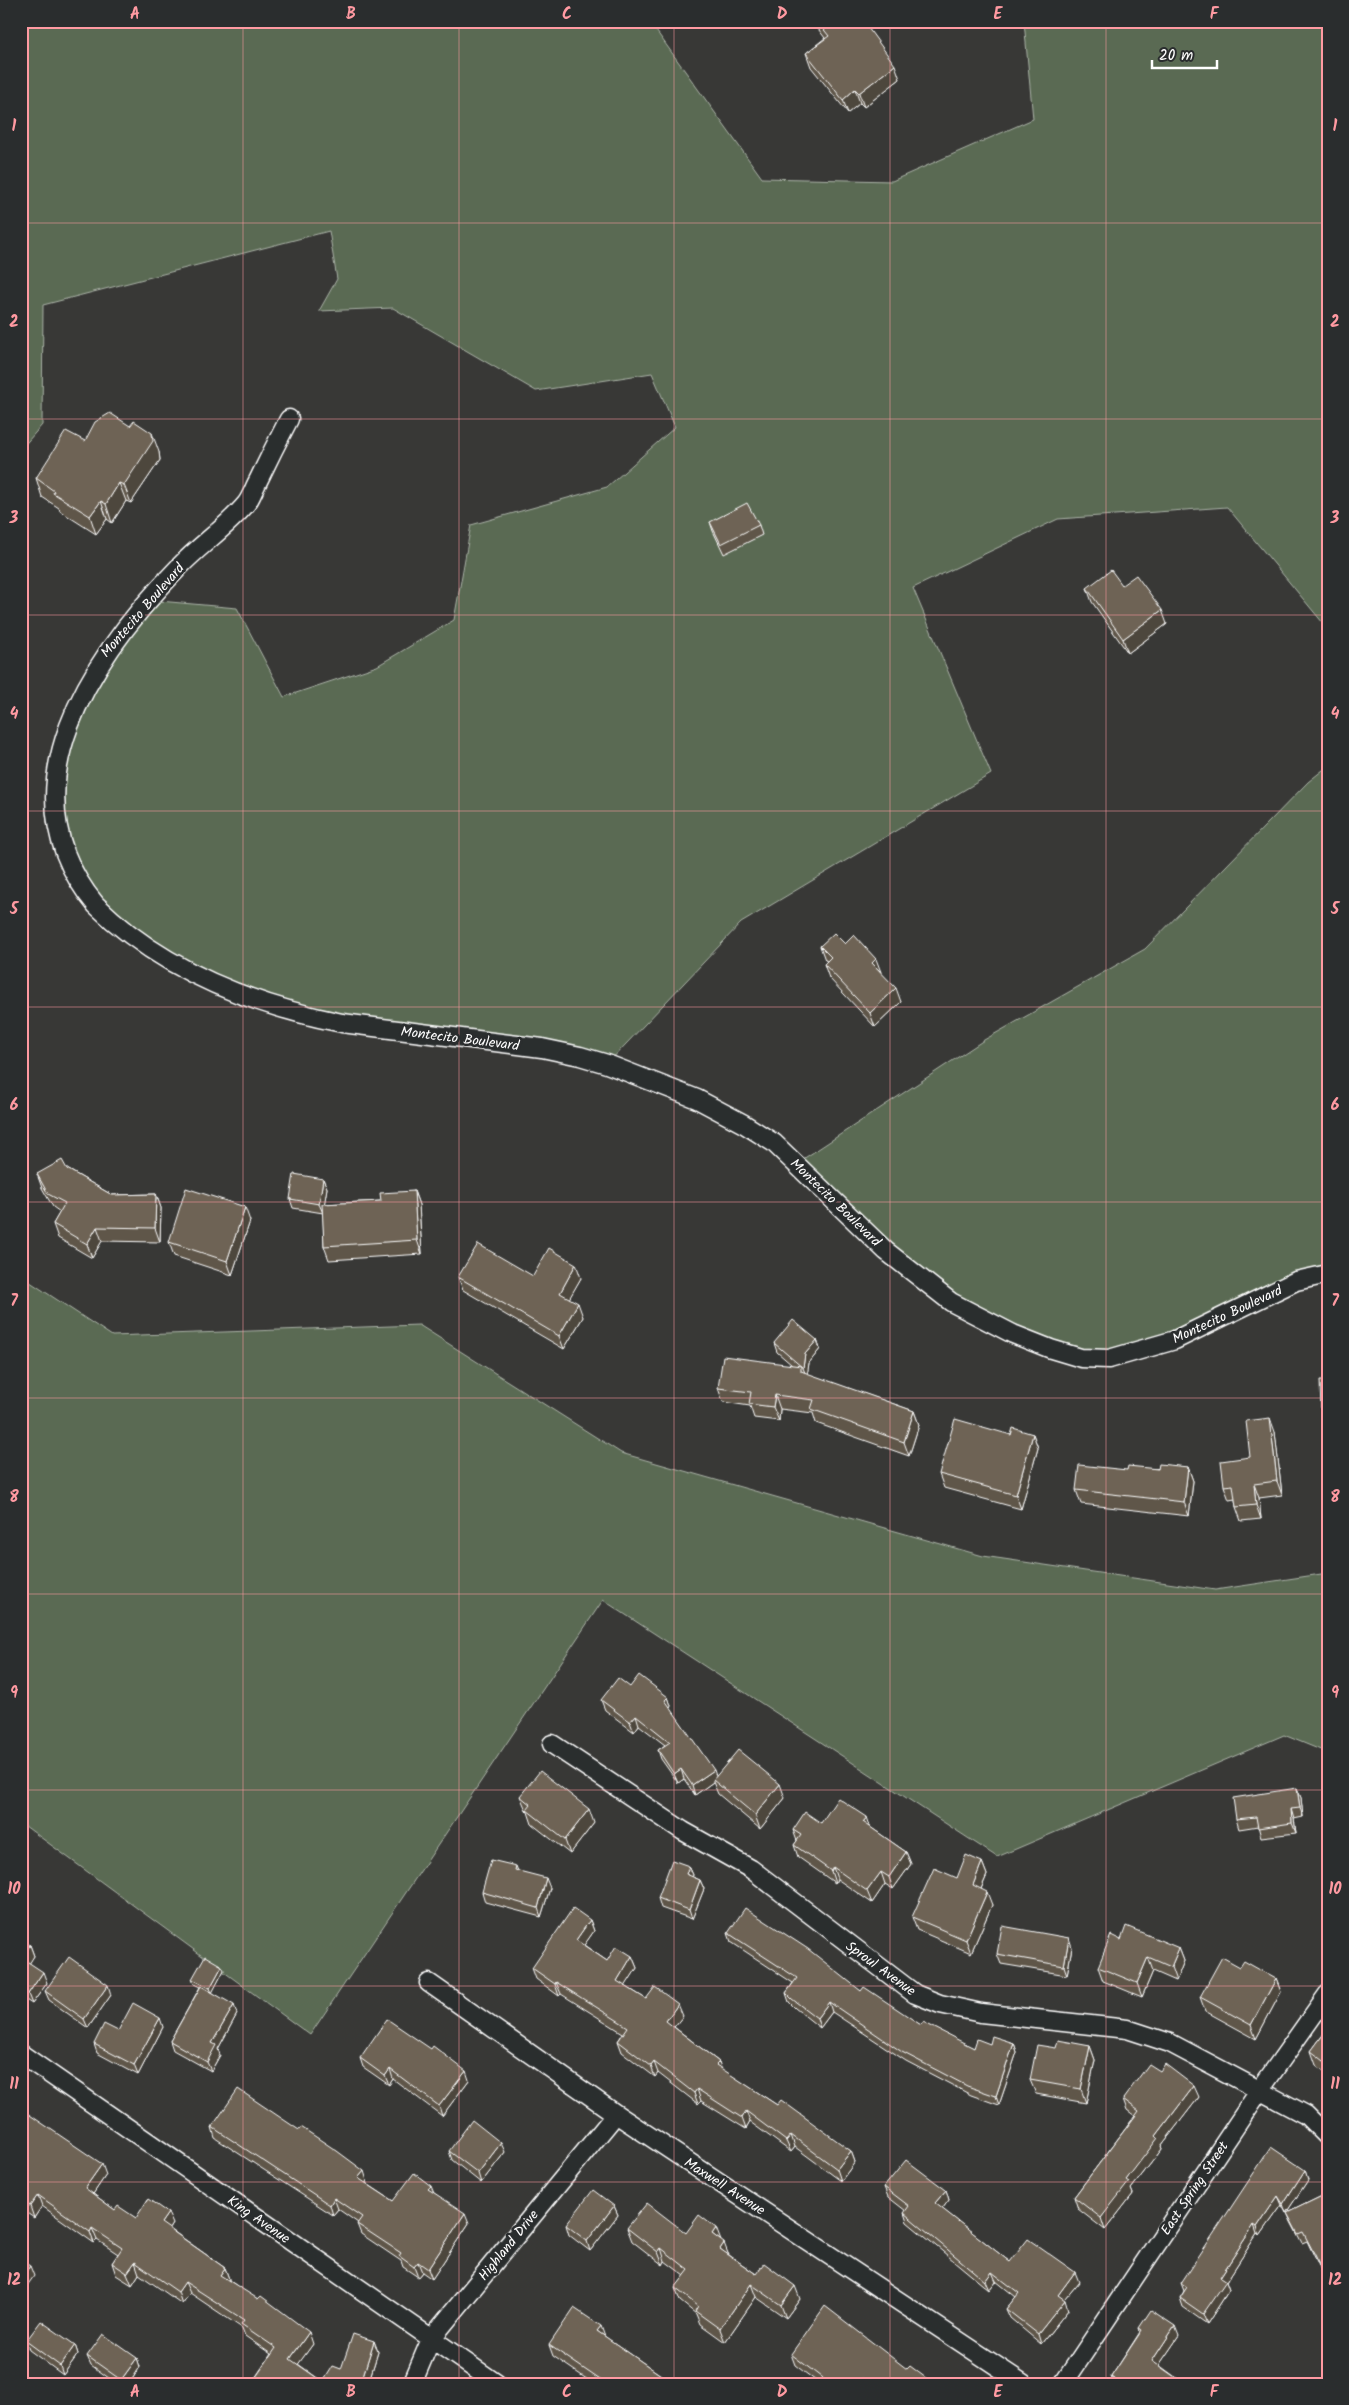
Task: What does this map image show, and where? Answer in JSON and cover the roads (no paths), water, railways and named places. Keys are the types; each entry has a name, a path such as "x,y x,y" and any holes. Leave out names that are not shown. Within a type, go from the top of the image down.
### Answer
{"street":[{"name":"Montecito Boulevard","path":"289,419 246,503 182,564 116,637 83,684 62,721 54,742 48,764 45,794 47,822 52,840 70,876 84,893 130,936 157,954 206,979 270,1005 309,1017 361,1026 542,1048 580,1056 607,1064 697,1099 744,1124 774,1144 886,1251 951,1302 1013,1334 1081,1358 1109,1359 1175,1340 1296,1281 1328,1274"},
{"name":"Sproul Avenue","path":"552,1744 683,1831 751,1869 915,1994 940,2004 981,2013 1127,2029 1170,2044 1260,2090 1306,2115 1328,2137"},
{"name":"Maxwell Avenue","path":"429,1983 616,2114 1024,2384"},
{"name":"East Spring Street","path":"1063,2384 1260,2090 1328,1994"},
{"name":"King Avenue","path":"21,2054 497,2384"},
{"name":"Highland Drive","path":"412,2384 432,2339 616,2114"}]}
